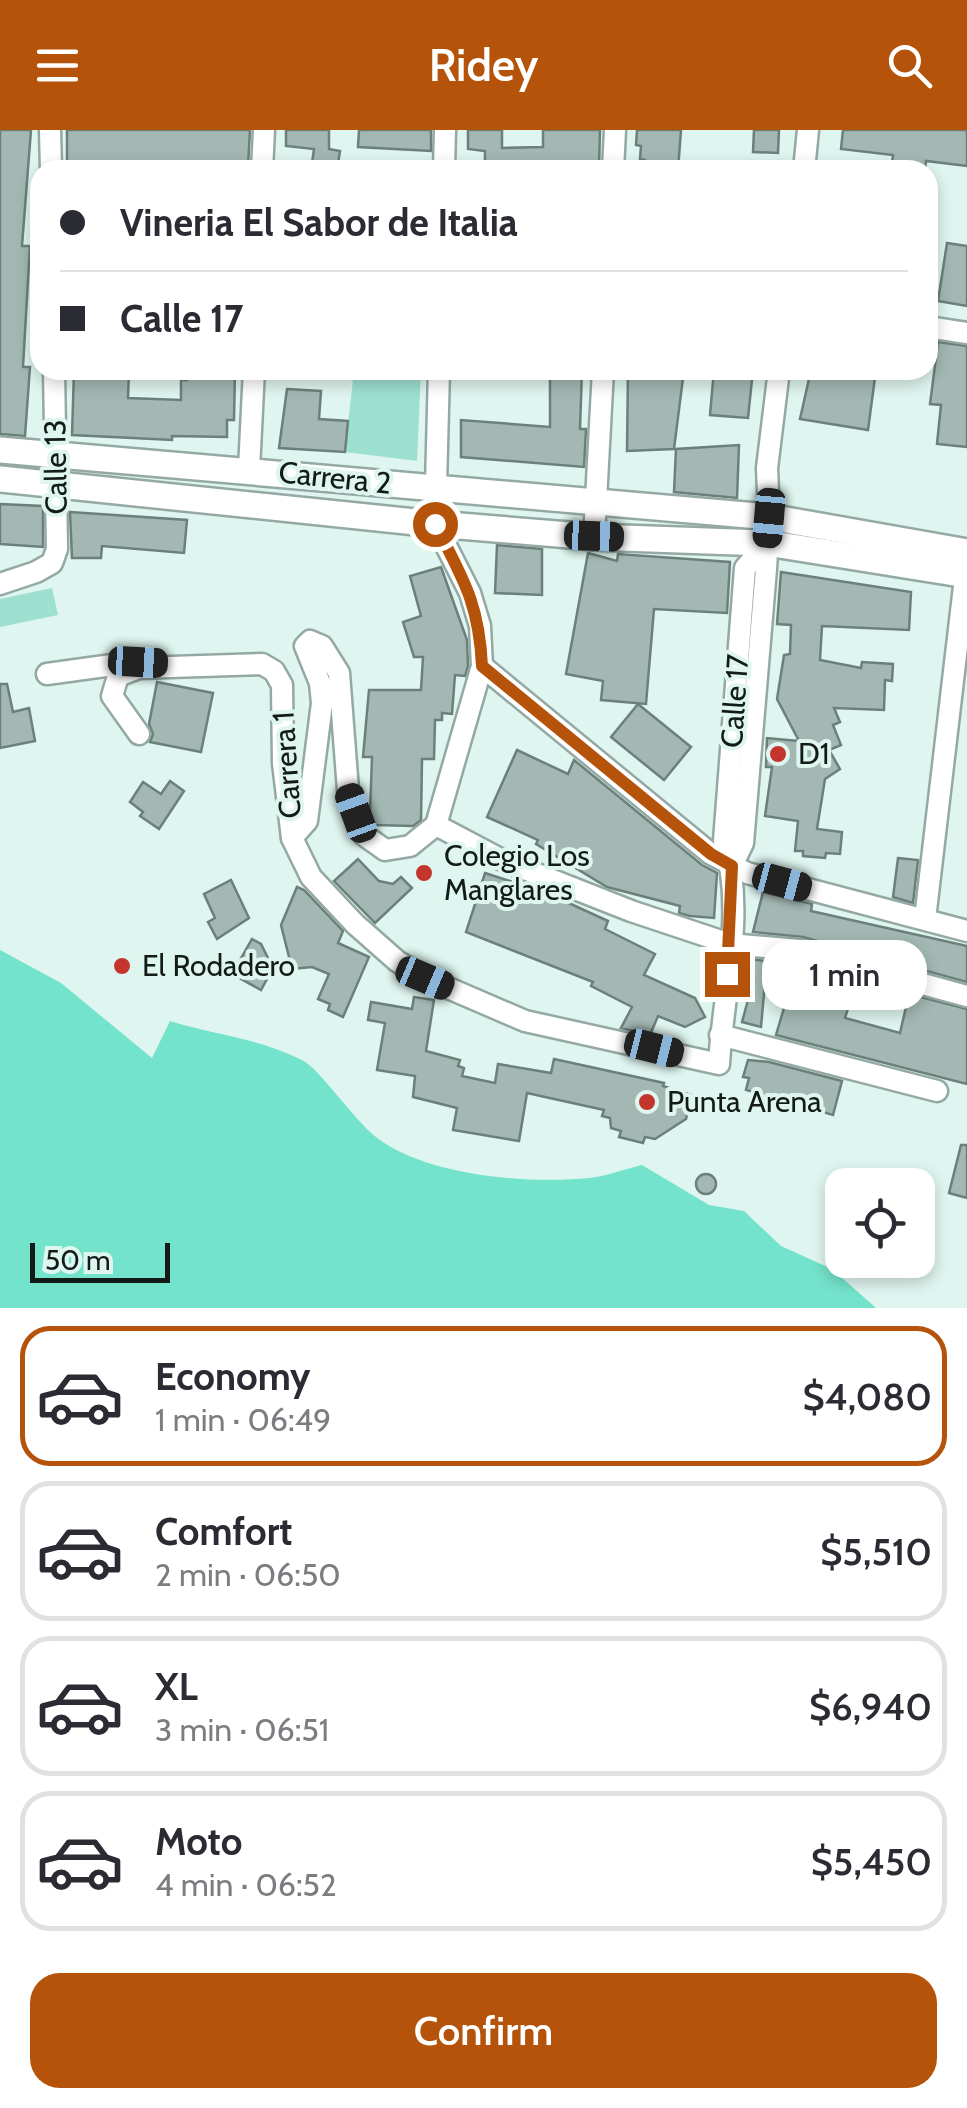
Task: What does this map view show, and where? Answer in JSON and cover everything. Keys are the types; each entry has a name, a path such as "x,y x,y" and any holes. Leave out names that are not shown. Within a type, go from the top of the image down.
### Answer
{"street":[{"path":"50,130 50,160"},
{"path":"262,160 264,130"},
{"path":"444,160 445,130"},
{"path":"614,160 615,130"},
{"path":"805,160 808,130"},
{"path":"938,328 967,333"},
{"name":"Calle 13","path":"0,584 52,563 57,549 54,380"},
{"path":"250,470 254,380"},
{"path":"292,838 307,820 322,703 320,683 305,646 310,641 322,646 339,673 348,790 364,836 385,850 410,846 436,825 482,666 480,626 470,593 435,524 438,380"},
{"path":"594,536 602,380"},
{"name":"Calle 17","path":"719,1064 730,944 732,866 743,843 746,681 768,530 767,468 778,380"},
{"name":"Carrera 2","path":"0,450 596,503 967,565"},
{"name":"Carrera 2","path":"0,479 435,524 594,536 768,530"},
{"path":"925,920 967,565"},
{"path":"47,674 138,662 201,665"},
{"name":"Carrera 1","path":"201,665 262,664 274,671 282,685 283,763 292,838 311,877 397,961 425,978 525,1021 719,1064"},
{"path":"139,734 112,696 118,676 140,668 201,665"},
{"path":"482,666 711,854 732,866 746,873 967,931"},
{"path":"436,825 504,860 631,911 730,944 799,950 967,996"},
{"path":"720,1034 937,1091"}],"shaded area":[{"path":"353,380 421,380 417,461 345,452"},
{"path":"52,588 58,615 0,627 0,599"},
{"path":"0,950 61,983 152,1058 170,1021 253,1042 302,1060 376,1137 422,1161 478,1174 537,1180 590,1178 642,1165 709,1205 744,1211 781,1246 825,1266 825,1278 842,1278 876,1308 0,1308"}],"building":[{"path":"0,130 31,130 22,246 30,246 23,367 30,367 25,436 0,434"},
{"path":"67,130 250,130 248,160 67,160"},
{"path":"286,130 329,130 329,149 340,151 339,160 312,160 314,149 286,146"},
{"path":"359,130 431,130 431,151 358,147"},
{"path":"468,130 502,130 502,148 543,147 543,130 600,130 599,160 485,160 485,151 468,149"},
{"path":"637,130 681,130 679,160 640,159 641,146 636,145"},
{"path":"754,130 779,130 778,153 753,152"},
{"path":"843,130 967,130 967,166 938,160 892,160 893,155 841,149"},
{"path":"947,243 967,246 967,306 938,301"},
{"path":"938,342 967,346 967,447 937,444 941,405 930,404 933,380 938,380"},
{"path":"74,380 129,380 128,398 181,400 181,380 235,380 234,420 227,420 227,437 172,436 172,440 72,435"},
{"path":"550,380 582,380 580,429 586,429 584,467 461,457 461,420 550,427"},
{"path":"628,380 683,380 674,449 627,451"},
{"path":"713,380 752,380 748,418 710,415"},
{"path":"809,380 875,380 868,430 800,419"},
{"path":"287,389 321,391 319,419 348,421 345,452 279,448"},
{"path":"739,445 737,498 674,492 676,449"},
{"path":"0,504 43,506 43,547 0,544"},
{"path":"70,512 187,520 184,553 102,546 101,558 72,558"},
{"path":"497,545 542,549 542,595 495,593"},
{"path":"588,553 617,561 618,554 730,562 727,613 654,609 646,704 601,700 603,681 566,674"},
{"path":"441,567 467,640 468,666 465,676 455,675 452,714 442,713 442,720 435,720 434,759 422,759 421,820 413,826 375,825 370,812 372,757 363,757 369,690 421,690 423,657 414,657 403,622 421,616 410,576"},
{"path":"781,572 911,592 909,630 822,626 820,660 861,668 862,662 893,664 892,681 885,680 884,710 834,708 840,722 833,725 841,745 829,750 840,769 825,779 817,829 842,832 840,854 826,853 825,858 803,856 803,851 795,851 798,821 765,816 772,767 766,767 767,738 799,741 777,699 784,655 790,654 791,625 777,624"},
{"path":"157,682 213,693 201,752 150,742 153,734 149,724"},
{"path":"0,684 7,684 13,712 29,708 35,741 0,748"},
{"path":"638,704 691,747 664,780 611,737"},
{"path":"517,750 568,774 574,760 702,865 717,873 714,918 679,913 680,906 607,887 536,844 538,840 487,817"},
{"path":"170,781 184,791 159,829 140,816 143,812 130,802 143,782 161,794"},
{"path":"898,858 918,860 913,903 893,897"},
{"path":"358,859 379,881 393,884 401,877 412,888 375,923 334,881"},
{"path":"485,873 547,893 608,921 605,929 655,954 644,975 695,998 705,1017 685,1027 658,1016 650,1035 621,1028 632,1007 591,986 593,982 466,932"},
{"path":"231,880 249,918 217,939 208,922 215,918 204,894"},
{"path":"297,887 343,931 338,943 369,957 343,1017 328,1010 330,1004 318,999 329,974 312,967 292,969 281,925"},
{"path":"763,892 812,904 811,911 967,946 967,982 803,937 753,932"},
{"path":"252,939 261,944 273,968 261,990 232,974"},
{"path":"748,959 767,961 761,1027 742,1022 754,978 746,977"},
{"path":"797,964 857,980 845,1018 900,1033 909,994 967,1009 967,1084 776,1035"},
{"path":"414,997 434,1000 426,1051 460,1060 462,1076 495,1083 498,1064 551,1073 554,1059 664,1083 663,1086 695,1096 692,1112 688,1111 686,1119 655,1139 645,1137 643,1143 619,1137 621,1131 611,1128 610,1118 602,1116 604,1110 527,1093 519,1141 453,1130 457,1108 413,1097 415,1076 377,1070 385,1023 368,1020 371,1002 412,1009"},
{"path":"748,1060 842,1081 833,1115 746,1090 749,1078 743,1077"},
{"path":"961,1145 967,1145 967,1198 949,1193"},
{"path":"706,1174 716,1184 706,1194 696,1184"}],"place":[{"name":"D1","path":"778,754"},
{"name":"Colegio Los Manglares","path":"424,873"},
{"name":"El Rodadero","path":"122,966"},
{"name":"Punta Arena","path":"647,1102"}],"route":[{"path":"435,524 470,593 480,626 482,666 711,854 732,866 727,974"}]}
